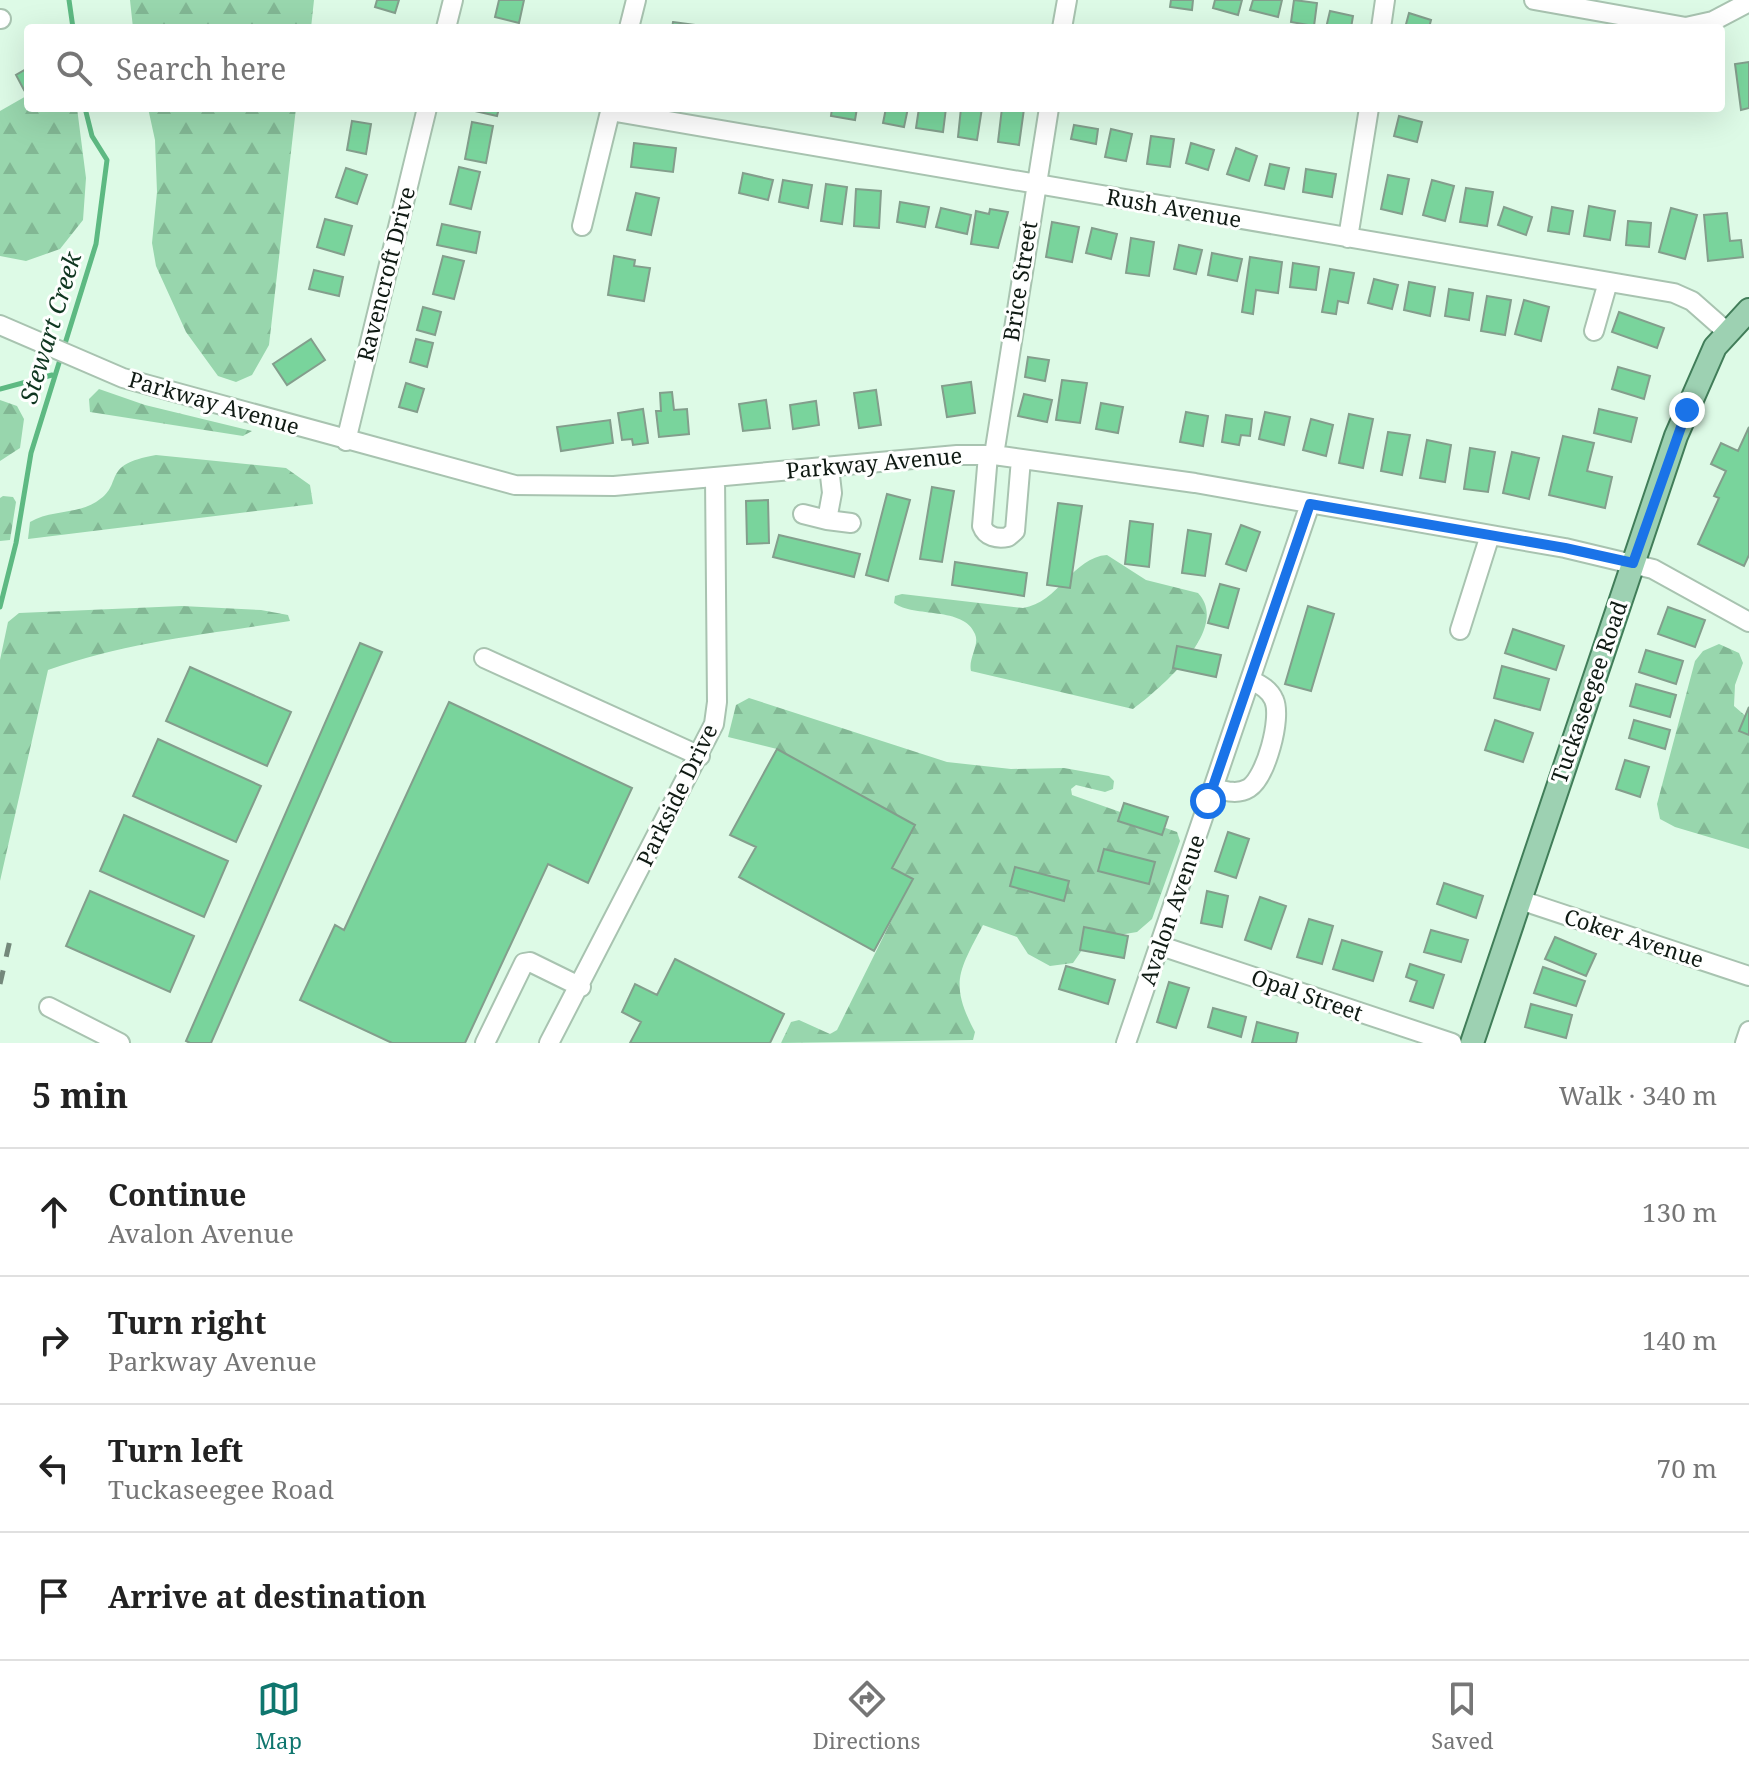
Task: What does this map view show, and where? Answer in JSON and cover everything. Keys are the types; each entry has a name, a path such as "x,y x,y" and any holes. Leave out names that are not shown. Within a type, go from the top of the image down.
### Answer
{"main road":[{"name":"Tuckaseegee Road","path":"1472,1043 1676,436 1704,367 1726,331 1749,310"}],"street":[{"path":"447,24 453,0"},
{"path":"630,24 636,0"},
{"path":"1063,24 1067,0"},
{"path":"1382,24 1385,0"},
{"path":"1534,0 1669,24"},
{"path":"1700,24 1713,21 1749,2"},
{"name":"Ravencroft Drive","path":"346,441 426,112"},
{"path":"582,226 609,112"},
{"name":"Rush Avenue","path":"627,112 1674,293 1692,301 1726,331"},
{"name":"Brice Street","path":"1021,459 1015,531 1008,537 996,538 984,531 982,526 1048,112"},
{"path":"1348,238 1368,112"},
{"path":"1594,331 1608,282"},
{"name":"Parkway Avenue","path":"0,326 103,369 346,441 515,485 614,486 991,455 1195,483 1633,563 1662,573 1749,622"},
{"path":"827,520 832,493 829,467"},
{"name":"Parkside Drive","path":"549,1043 581,987 714,724 717,702 715,477"},
{"name":"Avalon Avenue","path":"1126,1043 1310,504"},
{"path":"803,514 851,523"},
{"path":"1460,630 1490,535"},
{"path":"484,658 700,756"},
{"path":"1213,788 1238,792 1247,790 1255,783 1266,759 1276,707 1267,689 1251,680"},
{"name":"Coker Avenue","path":"1520,900 1749,976"},
{"name":"Opal Street","path":"1161,946 1452,1043"},
{"path":"485,1043 524,963 530,962 581,987"},
{"path":"49,1007 120,1043"},
{"path":"1745,1043 1749,1031"}],"green space":[{"path":"130,0 314,0 311,24 133,24"},
{"path":"24,97 24,112 78,112 86,178 83,220 60,249 26,261 0,256 0,111"},
{"path":"149,112 296,112 269,345 252,375 236,382 218,376 186,332 156,266 152,243 157,192 155,140"},
{"path":"99,389 145,405 252,431 243,436 90,412 89,399"},
{"path":"0,400 17,406 24,419 20,448 0,461"},
{"path":"156,455 286,468 310,485 313,504 28,539 30,522 89,506 105,495 119,470 126,464"},
{"path":"13,497 16,502 10,540 0,541 0,498"},
{"path":"1107,555 1146,580 1198,593 1206,608 1206,624 1188,657 1133,709 971,671 976,638 969,625 961,619 894,603 895,596 902,594 1023,608 1046,598 1084,563"},
{"path":"182,606 261,610 288,615 290,621 107,652 48,670 0,881 0,660 8,622 19,613"},
{"path":"1719,644 1739,653 1743,663 1735,685 1734,706 1749,719 1749,849 1675,827 1660,819 1657,804 1695,661 1703,651"},
{"path":"749,698 947,762 1011,769 1064,768 1109,776 1114,781 1113,789 1105,792 1076,785 1071,789 1072,795 1177,832 1180,841 1152,919 1137,932 1089,940 1073,963 1050,966 1028,954 1017,937 983,925 960,977 962,1001 975,1032 973,1040 781,1043 791,1022 799,1020 830,1034 837,1030 912,879 892,868 915,825 777,749 728,737 736,705"}],"building":[{"path":"377,0 399,0 395,13 375,7"},
{"path":"499,0 524,0 519,23 495,17"},
{"path":"1171,0 1193,0 1192,10 1170,7"},
{"path":"1215,0 1242,0 1238,15 1213,8"},
{"path":"1253,0 1282,0 1278,17 1250,10"},
{"path":"1294,0 1317,3 1314,24 1291,22"},
{"path":"1330,11 1353,16 1352,24 1327,24"},
{"path":"1409,13 1431,20 1430,24 1406,24"},
{"path":"1749,62 1749,108 1741,110 1735,64"},
{"path":"24,70 24,90 16,75"},
{"path":"832,112 856,112 855,120 831,116"},
{"path":"885,112 907,112 904,127 883,123"},
{"path":"918,112 946,112 943,132 916,128"},
{"path":"961,112 981,112 977,140 958,137"},
{"path":"1002,112 1024,112 1019,145 998,142"},
{"path":"1399,116 1422,122 1417,142 1394,136"},
{"path":"352,121 371,124 366,154 347,150"},
{"path":"472,122 493,126 486,163 465,159"},
{"path":"1074,125 1098,129 1096,144 1071,139"},
{"path":"1111,129 1132,134 1126,161 1105,157"},
{"path":"1151,136 1174,139 1170,167 1147,164"},
{"path":"634,143 676,148 673,172 631,167"},
{"path":"1191,143 1214,150 1208,170 1186,163"},
{"path":"1236,148 1257,156 1249,181 1227,174"},
{"path":"1270,164 1289,168 1284,189 1265,185"},
{"path":"459,167 480,172 471,209 450,204"},
{"path":"346,168 367,175 357,204 336,197"},
{"path":"1306,169 1336,174 1332,197 1303,192"},
{"path":"743,173 773,180 768,200 739,193"},
{"path":"1388,175 1409,179 1402,214 1381,209"},
{"path":"783,180 812,185 808,208 779,202"},
{"path":"1432,180 1454,186 1445,221 1423,215"},
{"path":"826,184 847,187 842,224 821,221"},
{"path":"1466,188 1493,192 1487,226 1460,222"},
{"path":"856,189 881,191 879,228 854,226"},
{"path":"636,193 659,198 651,235 627,230"},
{"path":"900,202 929,207 925,227 897,222"},
{"path":"1589,206 1615,211 1610,240 1584,236"},
{"path":"1504,207 1532,217 1526,235 1498,225"},
{"path":"1552,207 1573,211 1569,234 1548,231"},
{"path":"941,208 971,215 967,234 936,227"},
{"path":"1671,208 1697,215 1685,259 1659,252"},
{"path":"990,209 1008,212 998,248 971,244 976,211 989,214"},
{"path":"1727,213 1730,241 1741,240 1743,257 1708,261 1704,215"},
{"path":"325,219 352,226 344,255 317,247"},
{"path":"1628,221 1651,223 1649,247 1626,245"},
{"path":"1052,222 1079,227 1072,262 1046,257"},
{"path":"442,224 480,232 476,253 437,245"},
{"path":"1092,228 1117,234 1111,259 1086,253"},
{"path":"1131,238 1154,242 1149,276 1126,273"},
{"path":"1179,245 1202,250 1196,274 1174,269"},
{"path":"1212,253 1242,259 1237,281 1208,275"},
{"path":"443,256 464,261 454,299 433,294"},
{"path":"614,256 635,260 634,266 650,268 644,301 608,295"},
{"path":"1250,257 1282,262 1278,293 1256,290 1253,314 1242,312"},
{"path":"1293,263 1319,267 1316,290 1290,287"},
{"path":"1330,269 1354,273 1348,303 1338,301 1336,314 1322,312"},
{"path":"314,270 343,277 339,296 309,289"},
{"path":"1374,279 1398,285 1392,309 1368,303"},
{"path":"1409,282 1435,287 1430,316 1404,310"},
{"path":"1449,289 1473,293 1469,320 1445,316"},
{"path":"1487,296 1511,300 1505,335 1481,331"},
{"path":"1524,300 1549,307 1541,341 1515,334"},
{"path":"423,307 441,312 435,335 417,330"},
{"path":"1619,312 1664,328 1657,348 1612,332"},
{"path":"311,339 325,360 287,385 273,364"},
{"path":"416,339 433,343 427,367 410,362"},
{"path":"1028,357 1049,360 1045,381 1025,377"},
{"path":"1618,367 1650,376 1644,399 1612,389"},
{"path":"1062,380 1087,383 1080,423 1056,420"},
{"path":"971,382 975,413 947,417 942,386"},
{"path":"406,383 424,389 417,412 399,407"},
{"path":"876,390 881,425 859,428 854,393"},
{"path":"672,392 674,410 687,409 689,434 659,437 656,411 661,411 660,393"},
{"path":"1024,394 1052,400 1047,422 1018,416"},
{"path":"766,400 770,428 743,431 739,404"},
{"path":"816,401 819,425 793,429 790,405"},
{"path":"1101,403 1123,407 1118,433 1096,429"},
{"path":"643,409 648,443 633,445 632,439 622,440 618,413"},
{"path":"1599,409 1637,418 1631,442 1594,433"},
{"path":"1186,412 1208,416 1203,446 1180,442"},
{"path":"1265,412 1290,417 1284,445 1259,439"},
{"path":"1349,414 1373,419 1363,468 1339,463"},
{"path":"1226,415 1252,419 1250,436 1241,435 1239,445 1222,442"},
{"path":"1311,419 1333,425 1326,456 1303,450"},
{"path":"610,420 613,443 561,451 557,427"},
{"path":"1749,427 1749,555 1744,566 1698,544 1719,498 1714,496 1726,471 1711,464 1721,443 1738,451"},
{"path":"1388,432 1410,435 1402,475 1381,471"},
{"path":"1563,436 1594,443 1587,471 1612,477 1605,508 1549,495"},
{"path":"1427,440 1451,445 1445,482 1420,478"},
{"path":"1470,448 1495,452 1488,492 1464,489"},
{"path":"1512,452 1539,458 1529,499 1503,493"},
{"path":"932,487 954,491 942,562 920,559"},
{"path":"887,494 910,500 888,581 866,575"},
{"path":"768,500 769,543 747,544 746,501"},
{"path":"1058,503 1082,506 1070,588 1047,585"},
{"path":"1130,521 1153,524 1149,567 1125,564"},
{"path":"1241,525 1260,532 1246,571 1226,564"},
{"path":"1188,530 1211,534 1205,576 1182,573"},
{"path":"779,535 860,554 854,577 773,557"},
{"path":"955,562 1027,573 1024,596 952,585"},
{"path":"1220,584 1239,589 1228,628 1208,623"},
{"path":"1308,606 1334,614 1311,691 1285,684"},
{"path":"1668,607 1705,620 1695,647 1658,634"},
{"path":"1513,629 1564,646 1556,670 1505,653"},
{"path":"360,643 382,652 211,1043 190,1043 186,1041"},
{"path":"1177,646 1221,655 1216,677 1173,668"},
{"path":"1646,650 1683,661 1676,684 1639,672"},
{"path":"1502,666 1549,679 1540,710 1494,698"},
{"path":"190,667 291,712 267,766 166,721"},
{"path":"1636,684 1676,695 1670,717 1630,706"},
{"path":"449,702 632,788 588,883 548,864 465,1043 392,1043 300,1000 335,925 344,930"},
{"path":"1749,707 1749,735 1739,731"},
{"path":"1495,720 1533,733 1523,762 1485,750"},
{"path":"1634,720 1670,730 1665,749 1629,738"},
{"path":"158,739 261,786 236,842 133,796"},
{"path":"777,749 915,825 892,868 913,879 874,951 739,877 756,847 730,835"},
{"path":"1625,760 1649,767 1640,797 1616,789"},
{"path":"1124,803 1168,817 1162,835 1118,821"},
{"path":"124,815 228,861 204,917 100,871"},
{"path":"1228,832 1249,839 1236,878 1215,871"},
{"path":"1104,849 1155,862 1149,884 1098,871"},
{"path":"1015,867 1069,881 1064,901 1010,886"},
{"path":"1444,883 1483,896 1476,918 1437,904"},
{"path":"90,891 194,936 170,992 66,946"},
{"path":"1207,891 1228,896 1222,927 1201,923"},
{"path":"1260,897 1286,906 1271,949 1245,940"},
{"path":"1309,919 1333,926 1322,964 1297,957"},
{"path":"1084,927 1128,936 1124,958 1080,950"},
{"path":"1431,930 1468,940 1461,962 1424,952"},
{"path":"1555,937 1596,954 1586,976 1545,959"},
{"path":"1342,940 1382,952 1373,981 1333,969"},
{"path":"675,959 784,1014 770,1043 630,1043 641,1022 622,1012 635,984 657,995"},
{"path":"1410,964 1444,975 1433,1008 1410,1001 1417,981 1406,977"},
{"path":"1066,966 1115,980 1108,1004 1059,989"},
{"path":"1543,967 1585,981 1576,1006 1534,993"},
{"path":"1169,982 1189,988 1176,1028 1157,1022"},
{"path":"1531,1004 1572,1015 1566,1038 1525,1027"},
{"path":"1213,1008 1246,1017 1241,1037 1208,1027"},
{"path":"1257,1022 1298,1033 1296,1043 1252,1043"}],"waterway":[{"name":"Stewart Creek","path":"69,0 72,24"},
{"name":"Stewart Creek","path":"0,607 16,543 31,453 96,244 107,160 92,136 86,112"},
{"path":"0,389 52,375"}],"railway":[{"path":"0,984 10,940"}],"route":[{"path":"1208,801 1310,504 1565,548 1633,563 1687,410"}]}
